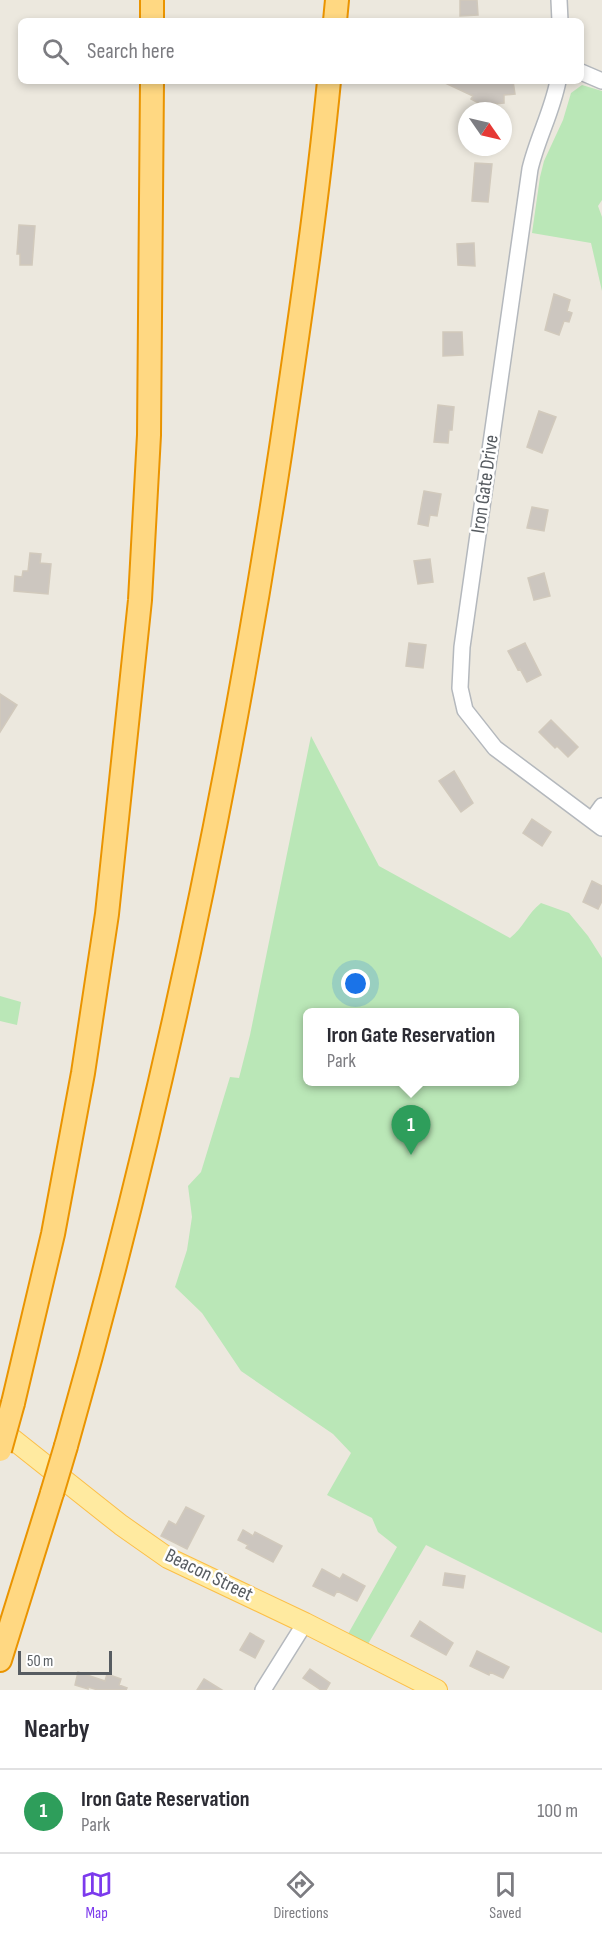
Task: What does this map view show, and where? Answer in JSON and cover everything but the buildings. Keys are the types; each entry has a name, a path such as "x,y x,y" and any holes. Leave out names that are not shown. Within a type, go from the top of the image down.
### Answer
{"highway":[{"path":"152,0 152,18"},
{"path":"335,18 337,0"},
{"path":"0,1450 53,1234 83,1073 109,902 140,600 148,446 152,84"},
{"path":"0,1660 66,1446 159,1087 216,824 273,500 303,299 329,84"}],"main road":[{"name":"Beacon Street","path":"0,1429 121,1525 168,1558 305,1623 437,1690"}],"street":[{"path":"559,0 560,18"},
{"path":"584,73 602,81"},
{"name":"Iron Gate Drive","path":"557,84 555,98 530,169 462,646 460,688 465,710 495,748 597,824"},
{"path":"597,824 602,806"},
{"path":"263,1690 305,1623"}],"green space":[{"path":"582,85 602,91 602,200 598,206 602,217 602,291 591,243 532,233 544,161 563,120 571,93"},
{"path":"311,736 379,866 510,938 541,903 569,913 588,936 602,958 602,1633 426,1545 368,1644 348,1634 397,1547 378,1532 372,1518 327,1495 351,1453 333,1434 241,1371 202,1313 175,1287 187,1250 192,1217 188,1186 201,1172 230,1077 239,1078 250,1035"},
{"path":"0,996 21,1002 17,1025 0,1021"}],"place":[{"name":"Iron Gate Reservation","path":"411,1155"}]}
